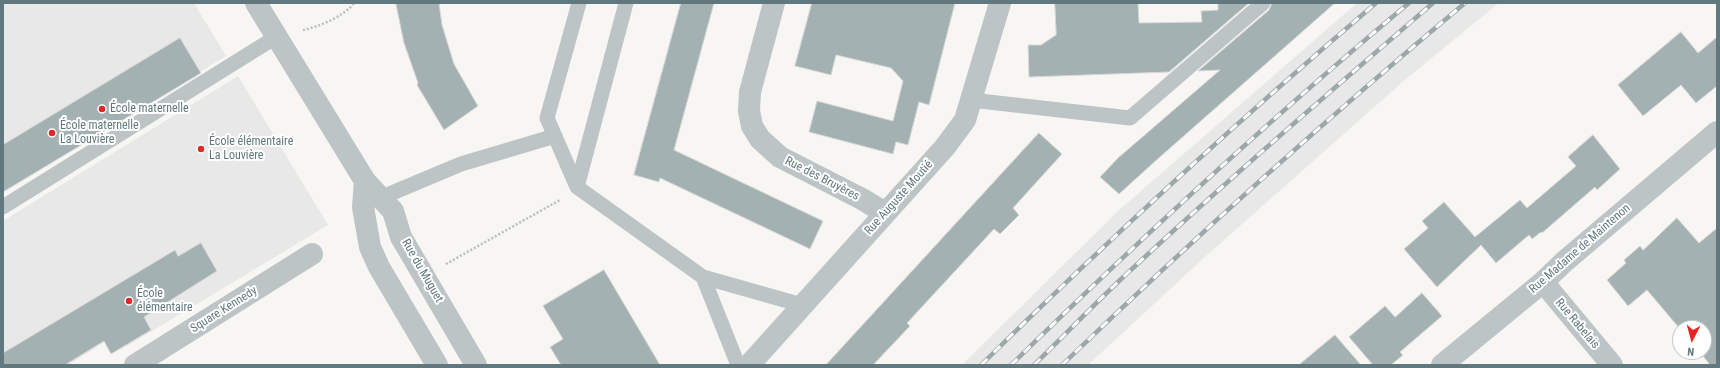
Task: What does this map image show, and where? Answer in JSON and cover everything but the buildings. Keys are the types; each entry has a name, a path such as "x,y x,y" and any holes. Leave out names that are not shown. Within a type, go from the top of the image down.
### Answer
{"street":[{"name":"Rue du Muguet","path":"256,3 364,181 393,211 401,237 476,365"},
{"name":"Rue des Bruyères","path":"774,3 750,92 749,111 752,126 760,139 780,157 862,199 885,213"},
{"name":"Rue Auguste Moutié","path":"749,365 946,147 965,120 1000,3"},
{"name":"Rue Madame de Maintenon","path":"1442,365 1543,282 1565,261 1717,132"},
{"path":"364,181 363,207 370,247 379,268 437,365"},
{"name":"Square Kennedy","path":"135,365 312,254"},
{"name":"Rue Rabelais","path":"1543,282 1612,365"}],"lane":[{"path":"579,3 547,118 577,187 703,277 802,305"},
{"path":"577,187 626,3"},
{"path":"971,100 1130,118 1263,3"},
{"path":"3,207 276,37"},
{"path":"380,198 460,164 555,136"},
{"path":"703,277 738,365"}],"path":[{"path":"276,37 312,28 330,20 352,7 354,3"},
{"path":"425,276 560,200 577,187"}],"shaded area":[{"name":"École maternelle La Louvière","path":"3,3 194,3 226,56 3,192"},
{"path":"1357,3 1499,3 1406,79 1207,255 1088,365 962,365 1117,212"},
{"name":"École élémentaire La Louvière","path":"238,76 328,225 127,346 119,333 68,365 3,365 3,221"}],"railway":[{"path":"981,365 1077,272 1175,181 1376,3"},
{"path":"1011,365 1206,180 1307,90 1409,3"},
{"path":"1034,365 1108,292 1207,200 1433,3"},
{"path":"1062,365 1160,272 1260,181 1465,3"}],"place":[{"name":"École maternelle","path":"102,109"},
{"name":"École maternelle La Louvière","path":"52,133"},
{"name":"École élémentaire La Louvière","path":"201,149"},
{"name":"École élémentaire","path":"129,301"}]}
